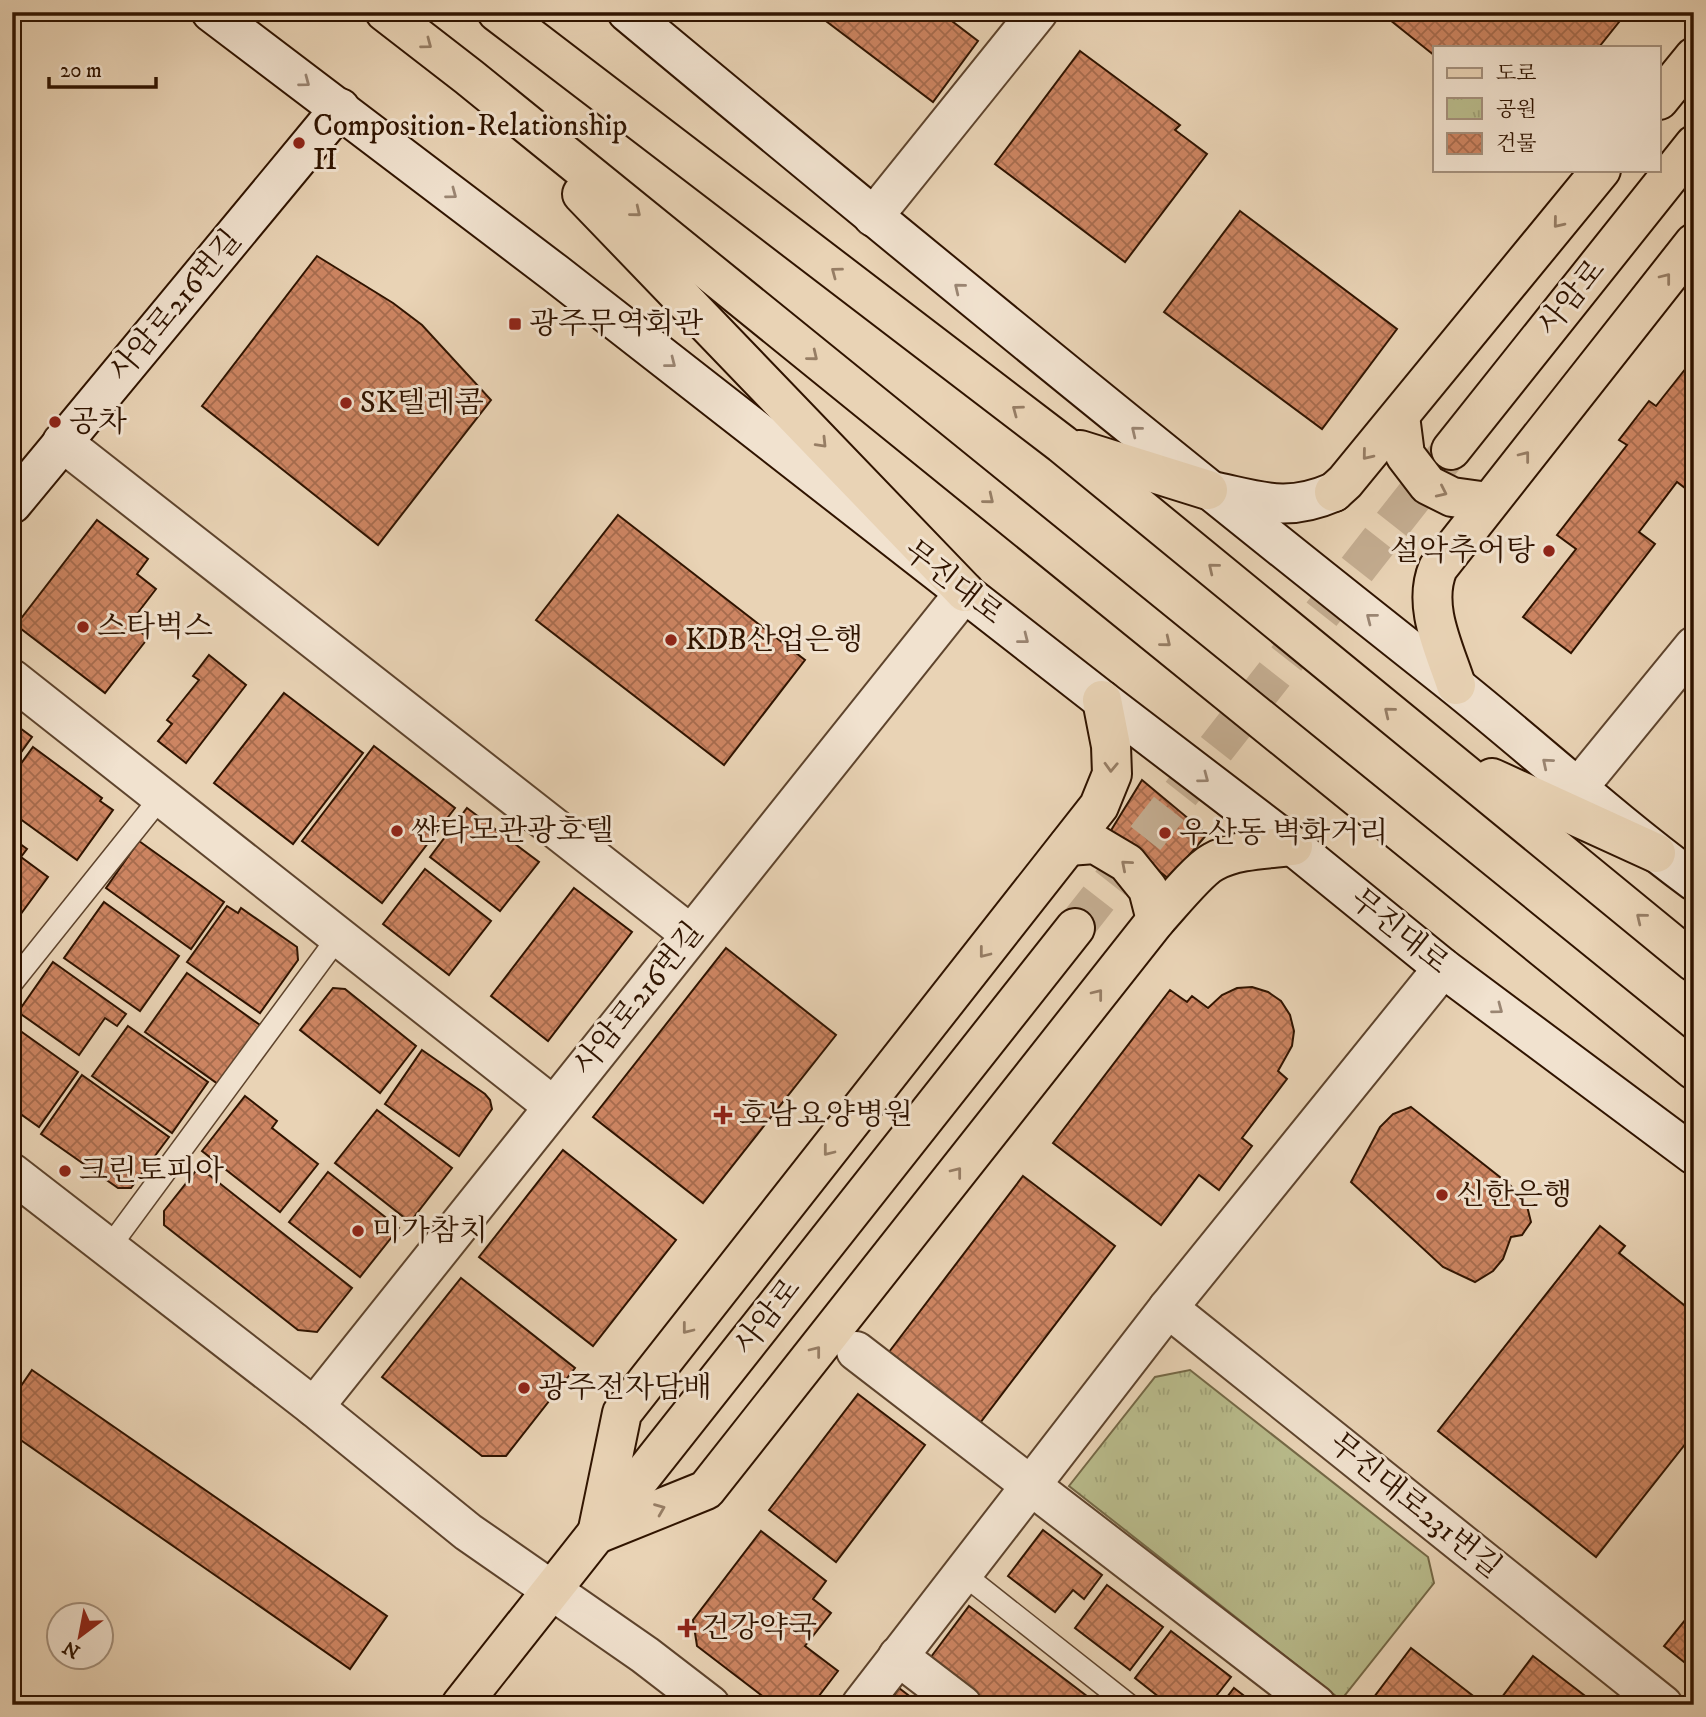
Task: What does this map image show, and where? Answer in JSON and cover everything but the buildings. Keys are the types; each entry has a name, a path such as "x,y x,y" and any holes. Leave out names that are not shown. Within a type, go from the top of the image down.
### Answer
{"main road":[{"path":"384,12 469,76 1694,1070"},
{"path":"497,12 1062,444 1694,962"},
{"path":"1660,99 1694,57"},
{"path":"469,76 965,592"},
{"name":"사암로","path":"1451,450 1694,145"},
{"path":"1334,492 1400,416 1599,172"},
{"path":"1456,685 1432,607 1432,582 1438,568 1694,243"},
{"path":"1400,416 1405,454 1427,485 1452,497 1488,502"},
{"path":"1062,444 1208,490"},
{"path":"597,1534 622,1413 1099,806 1112,774 1111,746 1102,700"},
{"path":"1442,755 1656,853"},
{"path":"1068,846 1095,844 1127,863 1148,889 1156,920"},
{"path":"597,1534 706,1490 1156,920 1212,862 1241,853 1293,846"},
{"name":"사암로","path":"461,1705 1075,928"}],"street":[{"name":"무진대로","path":"211,12 340,108 1293,846 1443,968 1694,1155"},
{"path":"627,12 1208,490 1456,685 1577,789 1694,881"},
{"path":"873,217 1038,12"},
{"name":"사암로216번길","path":"12,504 340,108"},
{"path":"62,443 690,934"},
{"path":"1208,490 1279,505 1312,502 1334,492"},
{"name":"사암로216번길","path":"314,1407 965,592"},
{"path":"1577,789 1694,646"},
{"path":"12,679 553,1106"},
{"path":"861,1705 1168,1308 1443,968"},
{"path":"12,1173 314,1407 468,1532 646,1655 710,1705"},
{"name":"무진대로231번길","path":"1168,1308 1662,1705"},
{"path":"856,1351 1316,1705"},
{"path":"898,1656 962,1705"}],"lane":[{"path":"12,983 162,797"},
{"path":"108,1249 339,936"},
{"path":"962,1573 1129,1705"}],"green space":[{"path":"1190,1370 1428,1557 1434,1583 1341,1700 1069,1486 1155,1377"}],"tunnel":[{"path":"1075,928 1445,457"}],"place":[{"name":"Composition-Relationship II","path":"299,143"},
{"name":"광주무역회관","path":"515,324"},
{"name":"SK텔레콤","path":"346,403"},
{"name":"공차","path":"55,422"},
{"name":"설악추어탕","path":"1549,551"},
{"name":"스타벅스","path":"83,627"},
{"name":"KDB산업은행","path":"671,640"},
{"name":"싼타모관광호텔","path":"397,831"},
{"name":"우산동 벽화거리","path":"1165,833"},
{"name":"호남요양병원","path":"723,1115"},
{"name":"크린토피아","path":"65,1171"},
{"name":"신한은행","path":"1442,1195"},
{"name":"미가참치","path":"358,1231"},
{"name":"광주전자담배","path":"524,1388"},
{"name":"건강약국","path":"687,1628"}]}
